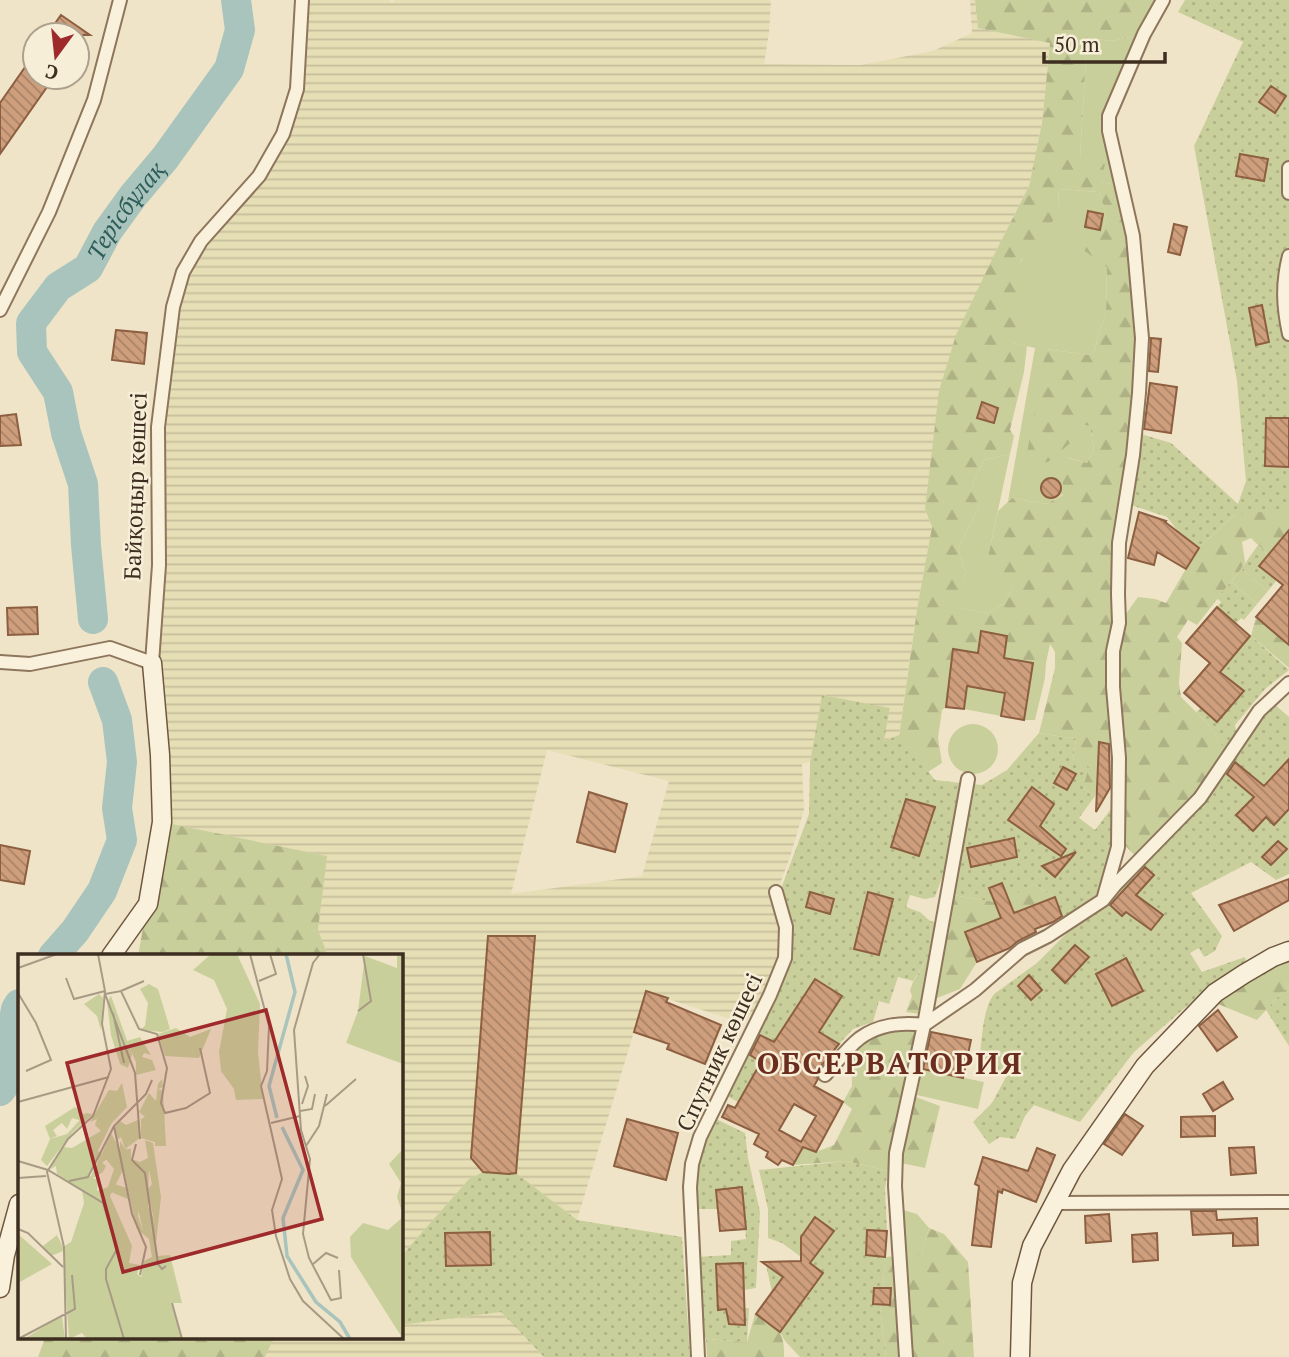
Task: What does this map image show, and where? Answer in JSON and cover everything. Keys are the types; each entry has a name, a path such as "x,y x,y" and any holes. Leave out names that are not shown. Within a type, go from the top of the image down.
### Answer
{"street":[{"path":"0,310 49,212 94,100 120,0"},
{"name":"Байқоңыр көшесі","path":"111,954 148,904 162,822 160,755 152,663 159,565 158,427 173,307 183,272 201,241 259,176 283,134 297,89 302,0"},
{"path":"1103,900 1118,847 1119,758 1112,687 1113,651 1119,623 1119,543 1133,455 1142,338 1133,236 1109,116 1144,34 1163,0"},
{"path":"1289,168 1289,193"},
{"path":"1289,256 1284,277 1284,301 1289,334"},
{"path":"0,662 30,664 110,648 152,663"},
{"path":"825,1074 859,1039 885,1027 909,1023 924,1025 975,990 1023,949 1103,900 1115,884 1200,798 1259,710 1289,682"},
{"path":"906,1357 895,1186 897,1153 924,1025 968,779"},
{"name":"Спутник көшесі","path":"698,1357 690,1187 692,1164 700,1137 770,995 785,958 786,928 776,892"},
{"path":"1020,1357 1023,1283 1032,1245 1072,1170 1146,1066 1215,993 1273,957 1289,951"},
{"path":"1055,1203 1289,1202"},
{"path":"0,1288 5,1255 18,1208"}],"shaded area":[{"path":"302,0 389,0 392,3 395,0 771,0 764,64 861,65 933,51 972,33 970,0 975,0 978,28 1050,42 1042,123 1029,186 978,292 925,509 932,527 899,735 884,741 890,709 822,695 810,762 802,764 804,810 777,892 786,927 770,995 743,1023 646,992 577,1220 516,1173 535,936 489,936 471,1158 483,1172 469,1179 402,1255 402,954 327,954 318,930 326,856 162,822 152,663 158,427 183,272 259,176 297,89","holes":["547,750 669,781 642,876 511,894"]},
{"path":"501,1312 544,1357 265,1357 273,1340 402,1340 402,1325"}],"green space":[{"path":"975,0 1163,0 1144,34 1112,41 1087,38 1080,158 1105,164 1101,182 1121,186 1142,338 1119,543 1120,622 1138,597 1166,603 1198,548 1236,514 1289,474 1289,531 1268,555 1251,538 1242,542 1245,562 1241,569 1197,625 1188,620 1177,637 1182,643 1179,683 1181,697 1207,723 1225,749 1195,794 1200,798 1139,860 1118,838 1115,726 1110,744 1099,743 1095,796 1083,788 1073,760 1076,739 1039,733 1055,668 1055,652 1050,644 1046,663 1004,658 1007,636 981,632 978,653 953,649 946,707 942,710 938,738 942,763 928,772 899,736 932,527 925,509 939,391 956,335 1029,186 1042,123 1050,43 978,28","holes":["1059,189 1099,192 1106,213 1103,233 1083,231 1082,249 1107,267 1106,314 1095,350 1089,355 1046,349 1025,464 1048,462 1075,439 1081,425 1090,426 1094,450 1087,463 1067,458 1063,468 1063,495 1046,504 1012,498 998,511 988,557 992,582 1014,587 1003,604 989,613 959,608 966,573 958,549 979,507 976,491 972,486 984,460 1010,454 1014,436 1010,430 1024,372 1027,346 1013,343 1023,289 1013,274 1022,259 1041,249 1058,208"]},
{"path":"1185,0 1289,0 1289,505 1275,511 1236,514 1198,548 1180,534 1167,517 1128,504 1141,434 1171,443 1238,504 1246,481 1237,381 1194,146 1243,42 1178,12"},
{"path":"1144,34 1109,116 1121,186 1101,182 1080,158 1087,38 1112,41"},
{"path":"1059,189 1099,192 1106,213 1103,234 1107,267 1106,314 1095,350 1089,355 1046,349 1081,425 1090,426 1094,450 1087,463 1068,458 1063,468 1063,494 1046,504 1012,498 1008,501 1035,348 1013,343 1012,274 1058,208"},
{"path":"1010,454 988,557 1014,587 1003,604 989,613 958,608 966,573 958,549 979,507 972,486 984,460"},
{"path":"1258,545 1268,555 1277,580 1268,591 1241,569"},
{"path":"1241,569 1268,591 1257,604 1231,582"},
{"path":"1231,582 1257,604 1244,620 1241,618 1236,624 1217,607 1221,602 1217,598"},
{"path":"1256,617 1289,645 1289,668 1251,636"},
{"path":"1251,636 1289,670 1265,689 1235,725 1238,741 1228,754 1196,712 1201,708 1218,722 1244,691 1221,671"},
{"path":"1033,663 1046,663 1045,678 1035,720 1024,720"},
{"path":"967,686 1005,693 1001,716 964,709"},
{"path":"822,695 890,708 884,741 899,735 935,780 961,783 944,872 935,897 924,899 910,895 906,907 920,912 930,921 931,945 925,962 913,981 898,977 889,1004 879,1001 873,1022 853,1029 839,1044 819,1032 842,996 815,979 784,1027 790,1031 782,1046 792,1052 775,1080 756,1070 738,1102 725,1095 744,1052 761,1062 766,1054 774,1059 781,1046 756,1032 775,995 792,946 793,928 782,886 809,814 810,762","holes":["907,799 934,807 919,856 891,847","868,893 893,899 879,955 854,949"]},
{"path":"1273,703 1289,717 1289,796 1271,779 1236,815 1253,831 1274,809 1282,816 1289,809 1289,874 1276,880 1251,862 1191,893 1222,936 1215,951 1204,957 1199,948 1190,953 1202,972 1245,957 1247,965 1209,987 1134,1052 1080,1122 1034,1105 1025,1116 1015,1139 1000,1137 989,1144 973,1122 992,1103 1007,1075 979,1062 985,1017 994,994 1037,963 1071,929 1107,902 1122,916 1133,903 1118,890 1130,875 1143,887 1153,875 1141,863 1222,770 1238,783 1246,772 1231,759"},
{"path":"973,724 991,731 998,749 991,767 973,774 955,767 948,749 955,731"},
{"path":"1039,733 1076,739 1073,760 1089,767 1083,788 1095,796 1079,818 1095,830 1111,809 1116,817 1115,847 1104,889 1063,918 1055,897 1034,884 1008,897 1002,883 989,888 995,902 953,895 972,784 982,785 1007,770","holes":["1031,787 1054,804 1033,836 1009,819"]},
{"path":"162,822 327,856 318,930 327,954 138,954"},
{"path":"1034,884 1055,897 965,932 977,962 960,989 932,1000 953,895 995,902"},
{"path":"930,921 934,922 935,944 920,1014 906,1012 912,996 910,990 931,945"},
{"path":"1289,956 1289,985 1257,1020 1213,1002"},
{"path":"1289,985 1289,1046 1266,1010"},
{"path":"919,1030 888,1171 846,1161 793,1165 803,1147 816,1152 834,1145 852,1109 843,1102 852,1086 851,1047 887,1033"},
{"path":"922,1069 984,1082 978,1109 917,1095"},
{"path":"913,1096 940,1106 925,1168 901,1163"},
{"path":"714,1118 745,1133 760,1212 756,1288 744,1290 742,1263 716,1264 718,1309 726,1309 729,1324 744,1325 745,1308 749,1308 747,1342 706,1339 700,1328 696,1257 731,1255 731,1241 746,1239 742,1188 716,1190 718,1209 695,1209 698,1162"},
{"path":"846,1161 888,1171 885,1189 887,1231 867,1230 866,1255 885,1257 883,1288 874,1288 873,1304 880,1305 886,1357 800,1357 785,1341 780,1332 796,1311 772,1292 766,1265 808,1294 823,1273 782,1243 768,1238 768,1209 759,1170","holes":["815,1218 834,1232 818,1252 800,1238"]},
{"path":"483,1172 516,1173 577,1220 682,1237 690,1357 544,1357 501,1312 402,1325 402,1255 469,1179"},
{"path":"900,1209 917,1214 929,1228 921,1254 906,1255"},
{"path":"929,1228 944,1234 968,1262 974,1357 886,1357 880,1305 890,1305 891,1289 883,1288 885,1257 921,1254"},
{"path":"755,1314 781,1335 784,1357 707,1357 706,1339 747,1342"},
{"path":"44,1340 273,1340 265,1357 38,1357"}],"building":[{"path":"61,15 70,21 57,21"},
{"path":"21,73 21,91 44,91 0,154 0,103"},
{"path":"1271,86 1286,96 1275,113 1259,102"},
{"path":"1240,154 1268,159 1264,181 1236,176"},
{"path":"1088,211 1103,214 1100,230 1085,227"},
{"path":"1174,224 1187,227 1180,255 1168,252"},
{"path":"1262,305 1269,342 1256,345 1249,308"},
{"path":"116,330 147,333 144,364 112,360"},
{"path":"1151,338 1161,339 1158,372 1149,371"},
{"path":"1150,383 1177,387 1171,433 1144,429"},
{"path":"982,402 998,408 994,423 977,418"},
{"path":"16,414 21,445 0,446 0,416"},
{"path":"1266,418 1289,418 1289,467 1265,466"},
{"path":"1051,478 1058,481 1061,488 1058,495 1051,498 1044,495 1041,488 1044,481"},
{"path":"1139,512 1166,521 1199,548 1186,569 1157,552 1154,565 1128,558"},
{"path":"1289,530 1289,645 1256,617 1283,585 1259,566"},
{"path":"37,607 38,634 8,635 7,608"},
{"path":"1217,607 1250,636 1220,672 1244,691 1217,722 1184,693 1210,663 1186,643"},
{"path":"981,631 1007,636 1004,658 1033,663 1024,720 1001,716 1005,693 967,686 964,709 946,707 953,649 978,653"},
{"path":"1099,742 1109,744 1110,788 1096,812"},
{"path":"1289,759 1289,809 1274,825 1266,817 1253,831 1236,815 1254,797 1227,774 1235,762 1264,786"},
{"path":"1063,767 1076,774 1067,790 1054,783"},
{"path":"1032,787 1054,804 1040,826 1066,849 1061,856 1008,820"},
{"path":"589,792 627,804 615,852 577,842"},
{"path":"906,799 935,807 919,856 891,847"},
{"path":"1014,838 1017,857 971,867 967,848"},
{"path":"1278,841 1287,849 1271,865 1262,857"},
{"path":"0,845 30,851 24,884 0,880"},
{"path":"1076,852 1055,877 1042,866"},
{"path":"1145,867 1154,875 1136,895 1163,915 1151,930 1126,912 1122,916 1110,905"},
{"path":"1289,879 1289,900 1234,931 1219,905"},
{"path":"1002,883 1014,913 1055,897 1062,916 1035,929 1036,932 1010,948 977,962 965,932 1001,918 989,888"},
{"path":"810,892 834,899 830,914 806,907"},
{"path":"868,892 893,899 879,955 854,949"},
{"path":"488,936 535,936 516,1173 509,1174 483,1172 471,1158"},
{"path":"1075,945 1089,957 1065,983 1052,970"},
{"path":"1126,958 1143,991 1112,1006 1096,974"},
{"path":"1029,975 1042,990 1031,1000 1018,986"},
{"path":"815,979 842,996 819,1032 839,1044 818,1070 818,1079 814,1086 843,1102 816,1152 803,1147 793,1165 782,1160 778,1165 766,1157 768,1152 754,1144 759,1134 722,1117 728,1105 735,1108 761,1062 750,1055 760,1035 774,1042","holes":["794,1104 816,1116 801,1142 779,1130"]},
{"path":"646,991 668,998 666,1002 721,1025 705,1064 667,1049 669,1044 634,1032"},
{"path":"1218,1010 1237,1037 1217,1051 1199,1026"},
{"path":"931,1032 971,1040 963,1078 923,1069"},
{"path":"1223,1082 1233,1099 1213,1111 1203,1094"},
{"path":"1125,1114 1143,1126 1122,1155 1104,1144"},
{"path":"1215,1116 1215,1136 1181,1137 1181,1117"},
{"path":"627,1119 678,1133 666,1180 614,1166"},
{"path":"1254,1147 1256,1173 1231,1175 1229,1148"},
{"path":"1037,1148 1055,1155 1036,1202 1003,1189 1002,1193 998,1191 991,1247 972,1245 979,1186 975,1184 983,1157 1028,1171"},
{"path":"742,1187 746,1229 720,1231 716,1190"},
{"path":"1191,1211 1216,1211 1217,1220 1257,1218 1258,1245 1233,1246 1233,1233 1193,1235"},
{"path":"1109,1214 1111,1241 1086,1243 1085,1216"},
{"path":"815,1217 834,1231 810,1263 823,1273 780,1332 756,1314 783,1277 762,1262 801,1261 801,1237"},
{"path":"867,1230 887,1231 885,1257 866,1255"},
{"path":"490,1232 491,1265 446,1266 445,1233"},
{"path":"1157,1233 1158,1260 1133,1262 1132,1235"},
{"path":"743,1263 745,1325 729,1324 726,1309 718,1310 716,1264"},
{"path":"874,1288 891,1288 890,1305 873,1304"}],"waterway":[{"name":"Терісбұлақ","path":"93,619 83,484 66,433 58,392 32,352 31,323 58,287 88,268 107,232 229,69 240,30 236,0"},
{"name":"Терісбұлақ","path":"55,954 75,931 102,891 122,840 117,808 122,762 117,720 103,682"},
{"name":"Терісбұлақ","path":"0,1091 7,1082 10,1042 18,1006"}],"district":[{"name":"ОБСЕРВАТОРИЯ","path":"890,1063"}]}
